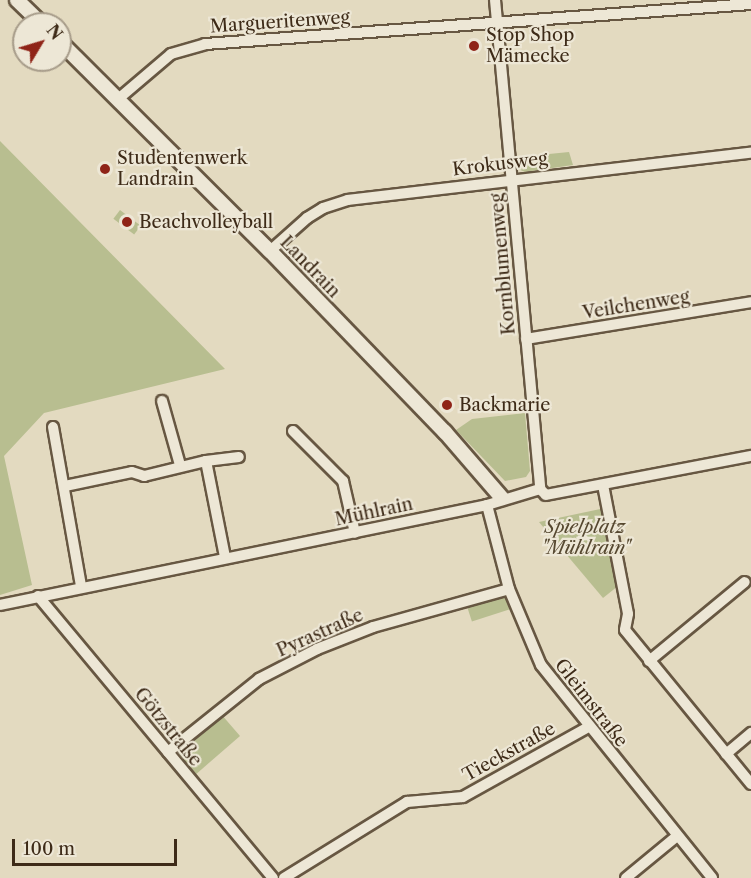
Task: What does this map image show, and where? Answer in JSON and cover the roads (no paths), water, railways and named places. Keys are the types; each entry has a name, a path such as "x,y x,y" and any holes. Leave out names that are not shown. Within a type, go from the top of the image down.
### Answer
{"street":[{"path":"17,0 30,12"},
{"name":"Kornblumenweg","path":"495,0 540,489"},
{"name":"Margueritenweg","path":"117,100 162,60 190,46 751,4"},
{"name":"Landrain","path":"72,54 270,251 445,432 502,498"},
{"name":"Krokusweg","path":"270,251 323,207 348,200 512,178 751,153"},
{"name":"Veilchenweg","path":"526,339 751,302"},
{"path":"162,401 180,465"},
{"path":"54,427 81,586"},
{"path":"293,431 343,481 355,533"},
{"name":"Mühlrain","path":"0,605 81,586 488,505 502,498 540,489 546,495 751,456"},
{"path":"65,486 132,472 144,476 180,465 239,457"},
{"path":"206,461 225,557"},
{"path":"603,485 628,614 625,630 751,784"},
{"name":"Gleimstraße","path":"488,505 509,589 541,664 588,727 712,878"},
{"path":"649,660 745,582"},
{"name":"Pyrastraße","path":"168,752 259,679 317,649 373,627 509,589"},
{"name":"Götzstraße","path":"38,596 273,878"},
{"name":"Tieckstraße","path":"284,878 407,802 463,797 588,727"},
{"path":"726,754 751,734"},
{"path":"626,878 677,836"}],"place":[{"name":"Stop Shop Mämecke","path":"474,46"},
{"name":"Studentenwerk Landrain","path":"105,169"},
{"name":"Beachvolleyball","path":"127,222"},
{"name":"Backmarie","path":"447,405"}],"park label":[{"name":"Spielplatz \"Mühlrain\"","path":"585,538"}]}
